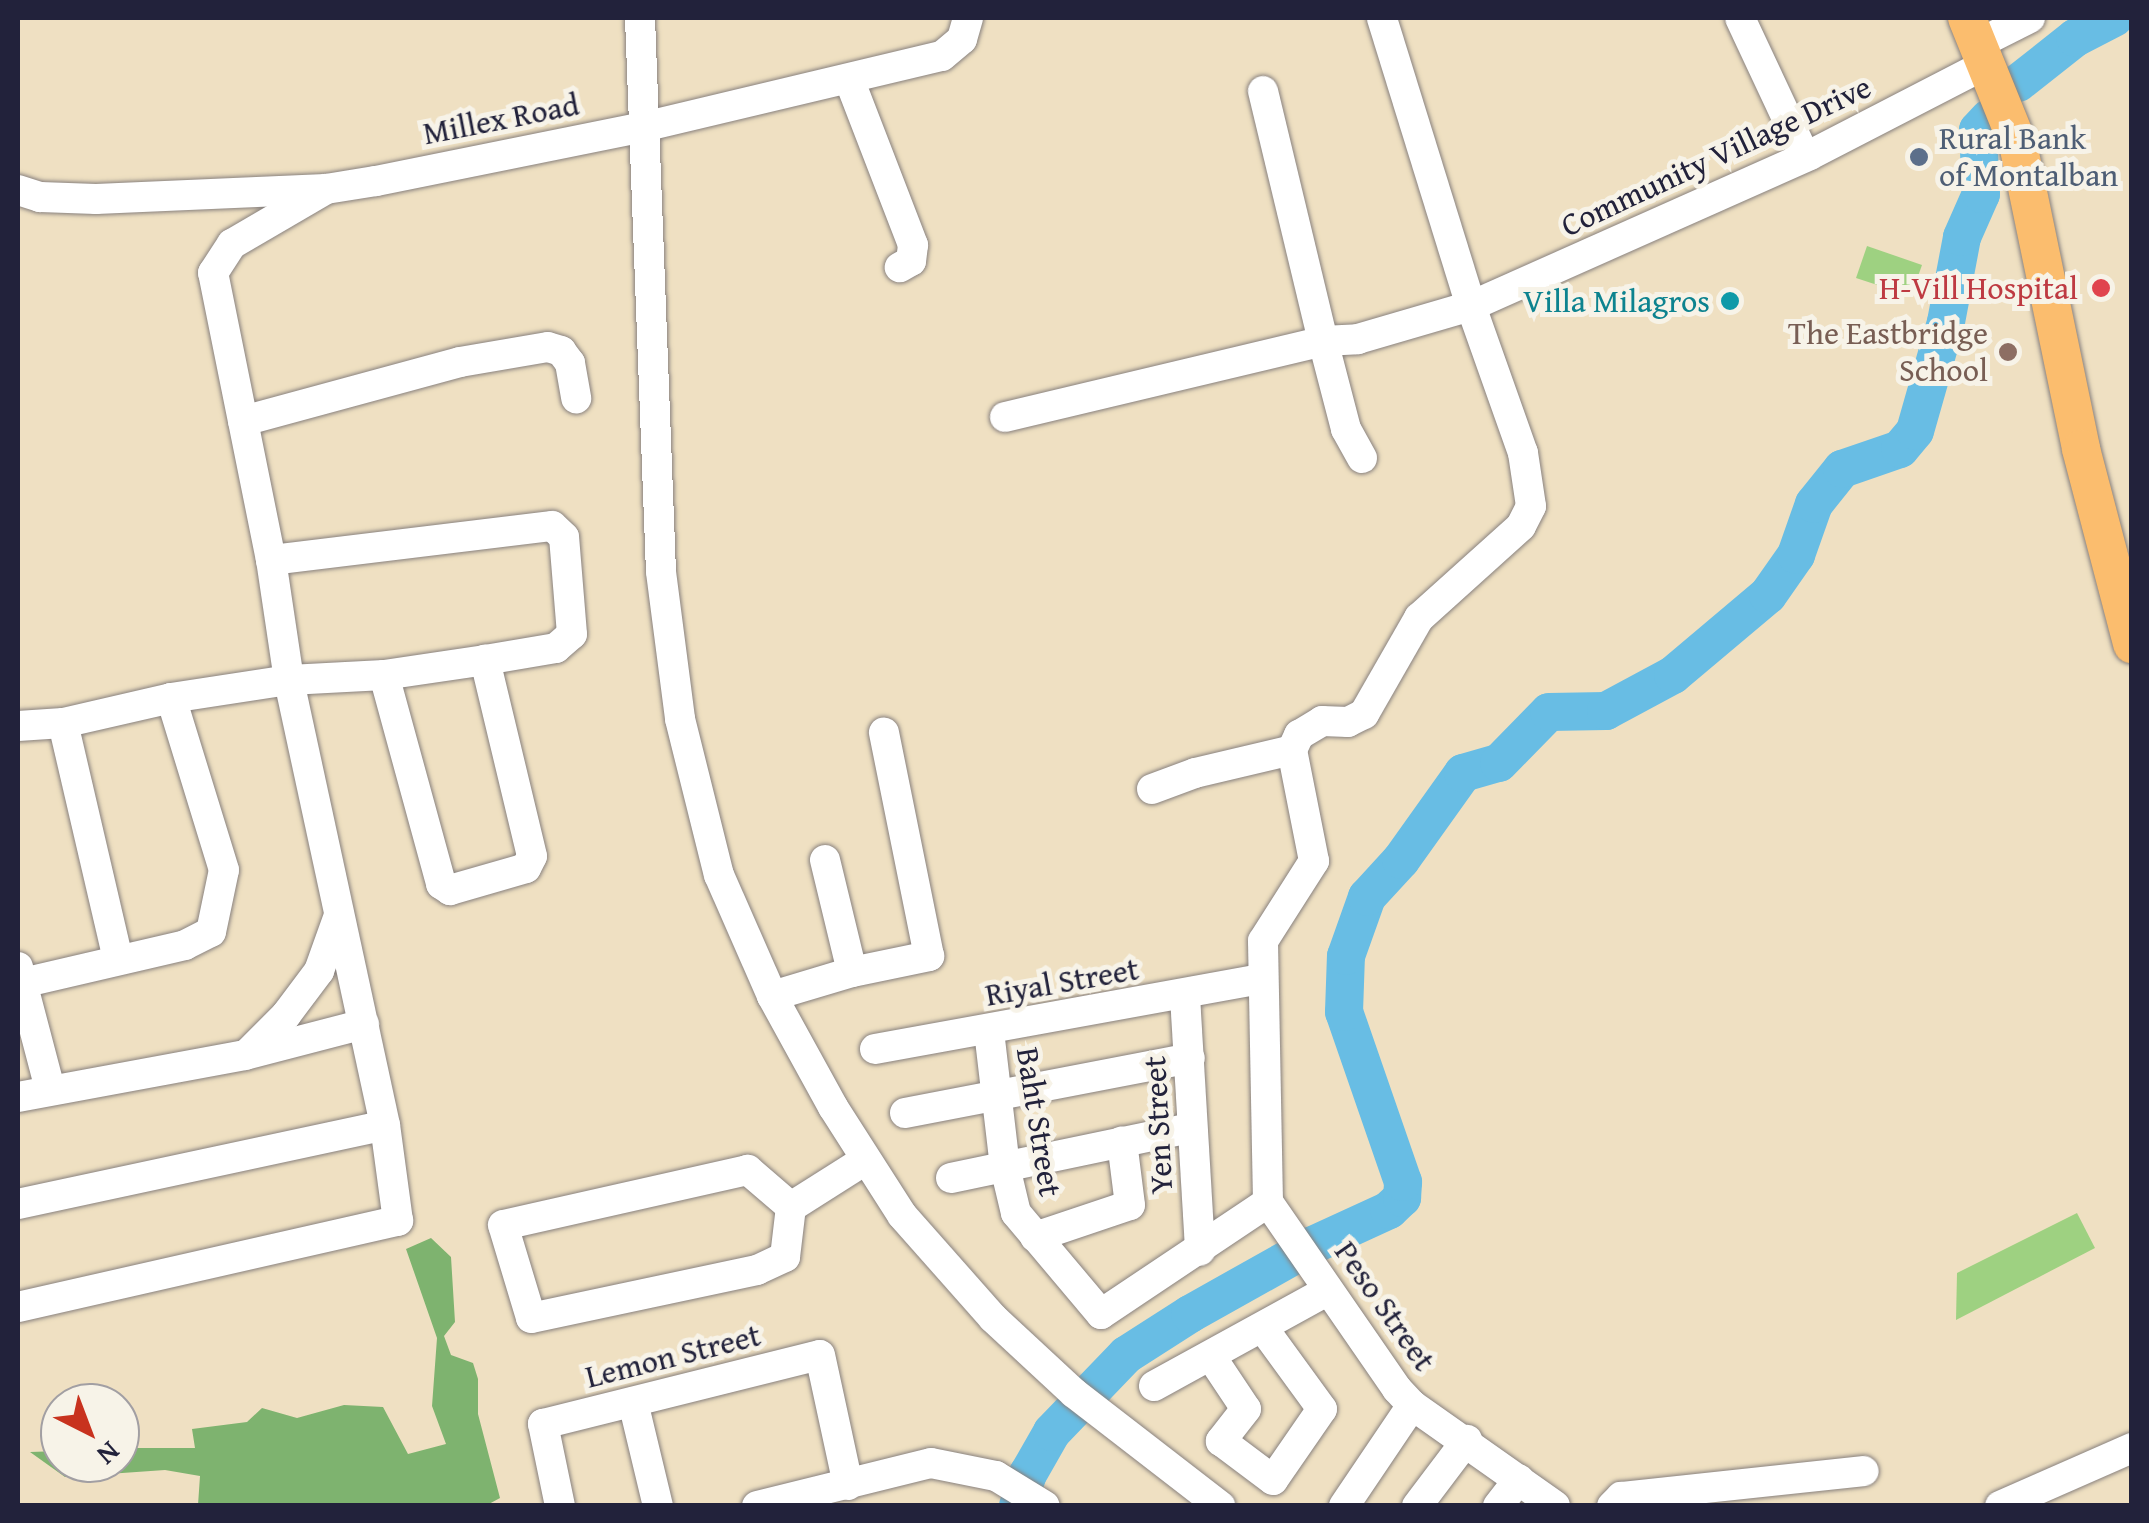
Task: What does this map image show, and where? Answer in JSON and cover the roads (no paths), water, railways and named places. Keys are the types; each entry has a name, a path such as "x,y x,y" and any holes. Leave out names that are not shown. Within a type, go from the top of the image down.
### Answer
{"main road":[{"path":"1978,41 2018,144 2081,450 2128,623"}],"street":[{"path":"640,18 661,572 680,719 719,874 772,996 865,1160 902,1215 994,1318 1082,1400 1220,1506"},
{"name":"Millex Road","path":"18,190 40,196 96,199 326,189 644,128 942,56 962,40 968,18"},
{"path":"1200,1251 1268,1202 1263,941 1314,860 1292,750 1300,735 1322,721 1348,722 1364,714 1419,618 1522,526 1531,506 1522,453 1470,306 1382,18"},
{"path":"1740,18 1806,157"},
{"name":"Community Village Drive","path":"1005,417 1323,341 1358,338 1470,306 1806,157 1978,41 2030,18"},
{"path":"849,79 913,245 912,261 900,266"},
{"path":"1263,91 1346,430 1362,458"},
{"path":"18,1308 398,1221 384,1125 289,680 271,560 213,273 232,244 326,189"},
{"path":"243,422 460,362 548,348 561,352 570,363 576,398"},
{"path":"18,726 63,723 171,698 289,680 384,675 485,660 556,648 572,634 571,580 564,536 552,526 271,560"},
{"path":"384,675 440,884 450,890 526,868 532,856 485,660"},
{"path":"50,1089 19,978 185,945 211,932 224,870 171,698"},
{"path":"63,723 118,959"},
{"path":"772,996 852,972 929,956 884,732"},
{"path":"1152,790 1196,772 1292,750"},
{"path":"825,860 852,972"},
{"path":"246,1055 286,1015 319,971 339,915"},
{"name":"Riyal Street","path":"875,1049 989,1032 1262,979"},
{"name":"Yen Street","path":"1185,996 1200,1251"},
{"path":"18,1097 246,1055 364,1024"},
{"name":"Baht Street","path":"989,1032 1005,1167 1016,1213 1101,1314 1200,1251"},
{"path":"906,1113 1190,1058"},
{"path":"18,1204 384,1125"},
{"path":"951,1178 1192,1128"},
{"path":"1035,1237 1130,1204 1122,1142"},
{"path":"791,1207 865,1160"},
{"path":"748,1170 791,1207 785,1256 758,1270 530,1318 503,1225 748,1170"},
{"name":"Peso Street","path":"1268,1202 1305,1251 1327,1292 1412,1404 1555,1506"},
{"path":"1154,1386 1212,1358 1327,1292"},
{"path":"1212,1358 1246,1409 1220,1441 1273,1480 1322,1410 1262,1328"},
{"name":"Lemon Street","path":"560,1506 543,1424 820,1355 848,1486"},
{"path":"632,1402 658,1506"},
{"path":"1344,1506 1412,1404"},
{"path":"1416,1506 1467,1440"},
{"path":"2000,1506 2132,1448"},
{"path":"757,1506 931,1463 996,1476 1036,1499"},
{"path":"1612,1506 1621,1497 1864,1471"},
{"path":"1498,1506 1518,1479"}],"water":[{"path":"1982,99 1984,149 1993,172 1978,171 1968,131 1971,113"}],"waterway":[{"path":"2018,83 2075,38 2114,18"},
{"path":"1018,1506 1028,1474 1052,1432 1126,1355 1313,1245 1389,1210 1402,1198 1403,1182 1344,1012 1346,956 1367,897 1401,860 1463,773 1499,763 1549,712 1606,711 1673,675 1768,595 1796,555 1814,504 1842,469 1900,449 1915,431 1946,322 1962,237 1981,194 1978,130 1989,118"}],"place":[{"name":"Rural Bank of Montalban","path":"1919,157"},
{"name":"H-Vill Hospital","path":"2101,288"},
{"name":"Villa Milagros","path":"1730,301"},
{"name":"The Eastbridge School","path":"2008,352"}]}
